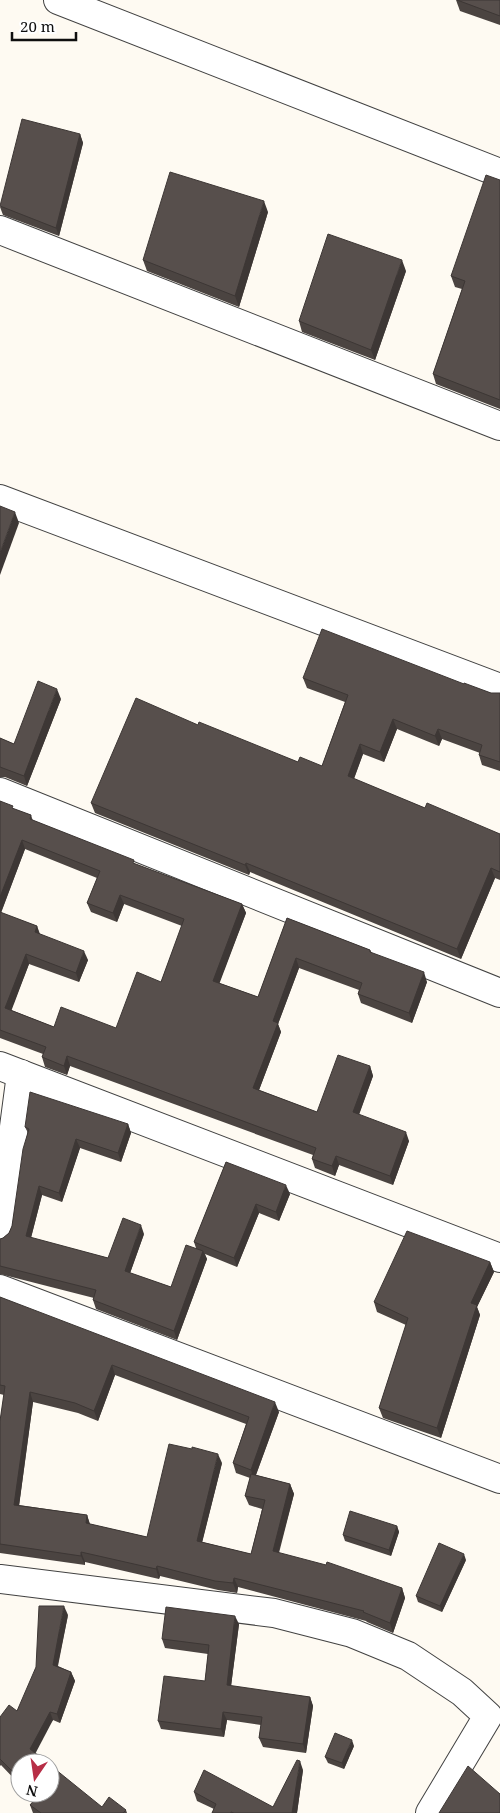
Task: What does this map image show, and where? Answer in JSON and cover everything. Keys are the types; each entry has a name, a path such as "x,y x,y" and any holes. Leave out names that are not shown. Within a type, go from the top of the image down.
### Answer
{"street":[{"path":"58,0 500,173"},
{"path":"0,230 500,426"},
{"path":"0,499 500,688"},
{"path":"0,792 500,993"},
{"path":"0,1233 10,1070 500,1258"},
{"path":"0,1289 500,1480"},
{"path":"0,1579 274,1613 352,1633 408,1656 462,1692 488,1716 441,1808"}],"building":[{"path":"457,0 500,0 500,16"},
{"path":"22,119 80,134 56,228 0,206"},
{"path":"170,172 264,201 235,296 143,260"},
{"path":"486,175 500,180 500,400 433,374 465,281 451,276"},
{"path":"328,234 402,260 371,350 299,321"},
{"path":"0,506 15,512 0,553"},
{"path":"322,629 464,684 491,693 500,693 500,762 479,755 482,745 438,729 435,736 393,719 380,752 360,744 348,776 425,808 427,803 500,834 500,872 491,868 457,949 246,863 245,865 91,803 136,698 198,725 199,722 298,762 300,757 322,766 348,695 303,678"},
{"path":"38,681 57,689 24,776 0,767 0,738 14,744"},
{"path":"0,801 31,815 30,819 134,860 133,863 242,904 213,981 258,997 287,918 424,972 409,1013 358,994 362,983 296,958 273,1021 278,1023 253,1088 317,1112 338,1055 370,1066 353,1112 406,1132 390,1176 336,1156 332,1166 312,1159 316,1148 67,1056 64,1066 42,1057 46,1047 0,1030 0,912 37,926 35,932 84,951 76,973 26,954 5,1008 54,1027 61,1007 116,1028 137,972 161,982 184,919 120,895 113,913 87,903 100,871 22,840 0,897"},
{"path":"30,1092 128,1124 118,1153 76,1139 59,1193 39,1186 26,1236 108,1258 123,1218 141,1225 125,1271 171,1287 186,1245 203,1251 174,1331 93,1300 96,1290 0,1266 0,1239 9,1233 12,1226 23,1149 29,1129 25,1127"},
{"path":"226,1162 286,1185 276,1212 256,1204 234,1258 194,1242"},
{"path":"407,1231 490,1262 471,1303 477,1305 437,1428 379,1408 408,1318 374,1302"},
{"path":"0,1297 275,1402 251,1470 233,1463 249,1417 112,1365 94,1411 75,1403 30,1392 14,1505 87,1515 86,1523 147,1537 169,1444 192,1449 192,1447 218,1454 197,1541 251,1554 265,1500 245,1496 251,1474 290,1484 273,1551 326,1565 327,1562 402,1588 390,1623 364,1611 234,1578 233,1583 215,1581 157,1566 156,1569 81,1552 81,1556 0,1544 0,1421 5,1386 0,1385"},
{"path":"350,1511 397,1526 389,1550 343,1535"},
{"path":"439,1543 464,1554 440,1606 416,1596"},
{"path":"39,1606 64,1606 53,1665 71,1672 57,1714 50,1712 30,1749 35,1753 10,1753 10,1769 0,1759 0,1717 9,1705 17,1711 36,1667"},
{"path":"166,1607 235,1616 227,1685 310,1697 303,1744 259,1738 262,1717 223,1712 221,1729 158,1721 164,1676 205,1681 209,1645 162,1639"},
{"path":"335,1733 352,1740 342,1763 325,1757"},
{"path":"297,1760 300,1761 292,1813 212,1813 216,1804 194,1792 204,1770 273,1807"},
{"path":"468,1766 500,1794 500,1813 439,1813"},
{"path":"60,1773 102,1807 109,1797 126,1810 123,1813 41,1813 30,1805 32,1803 60,1803"}]}
